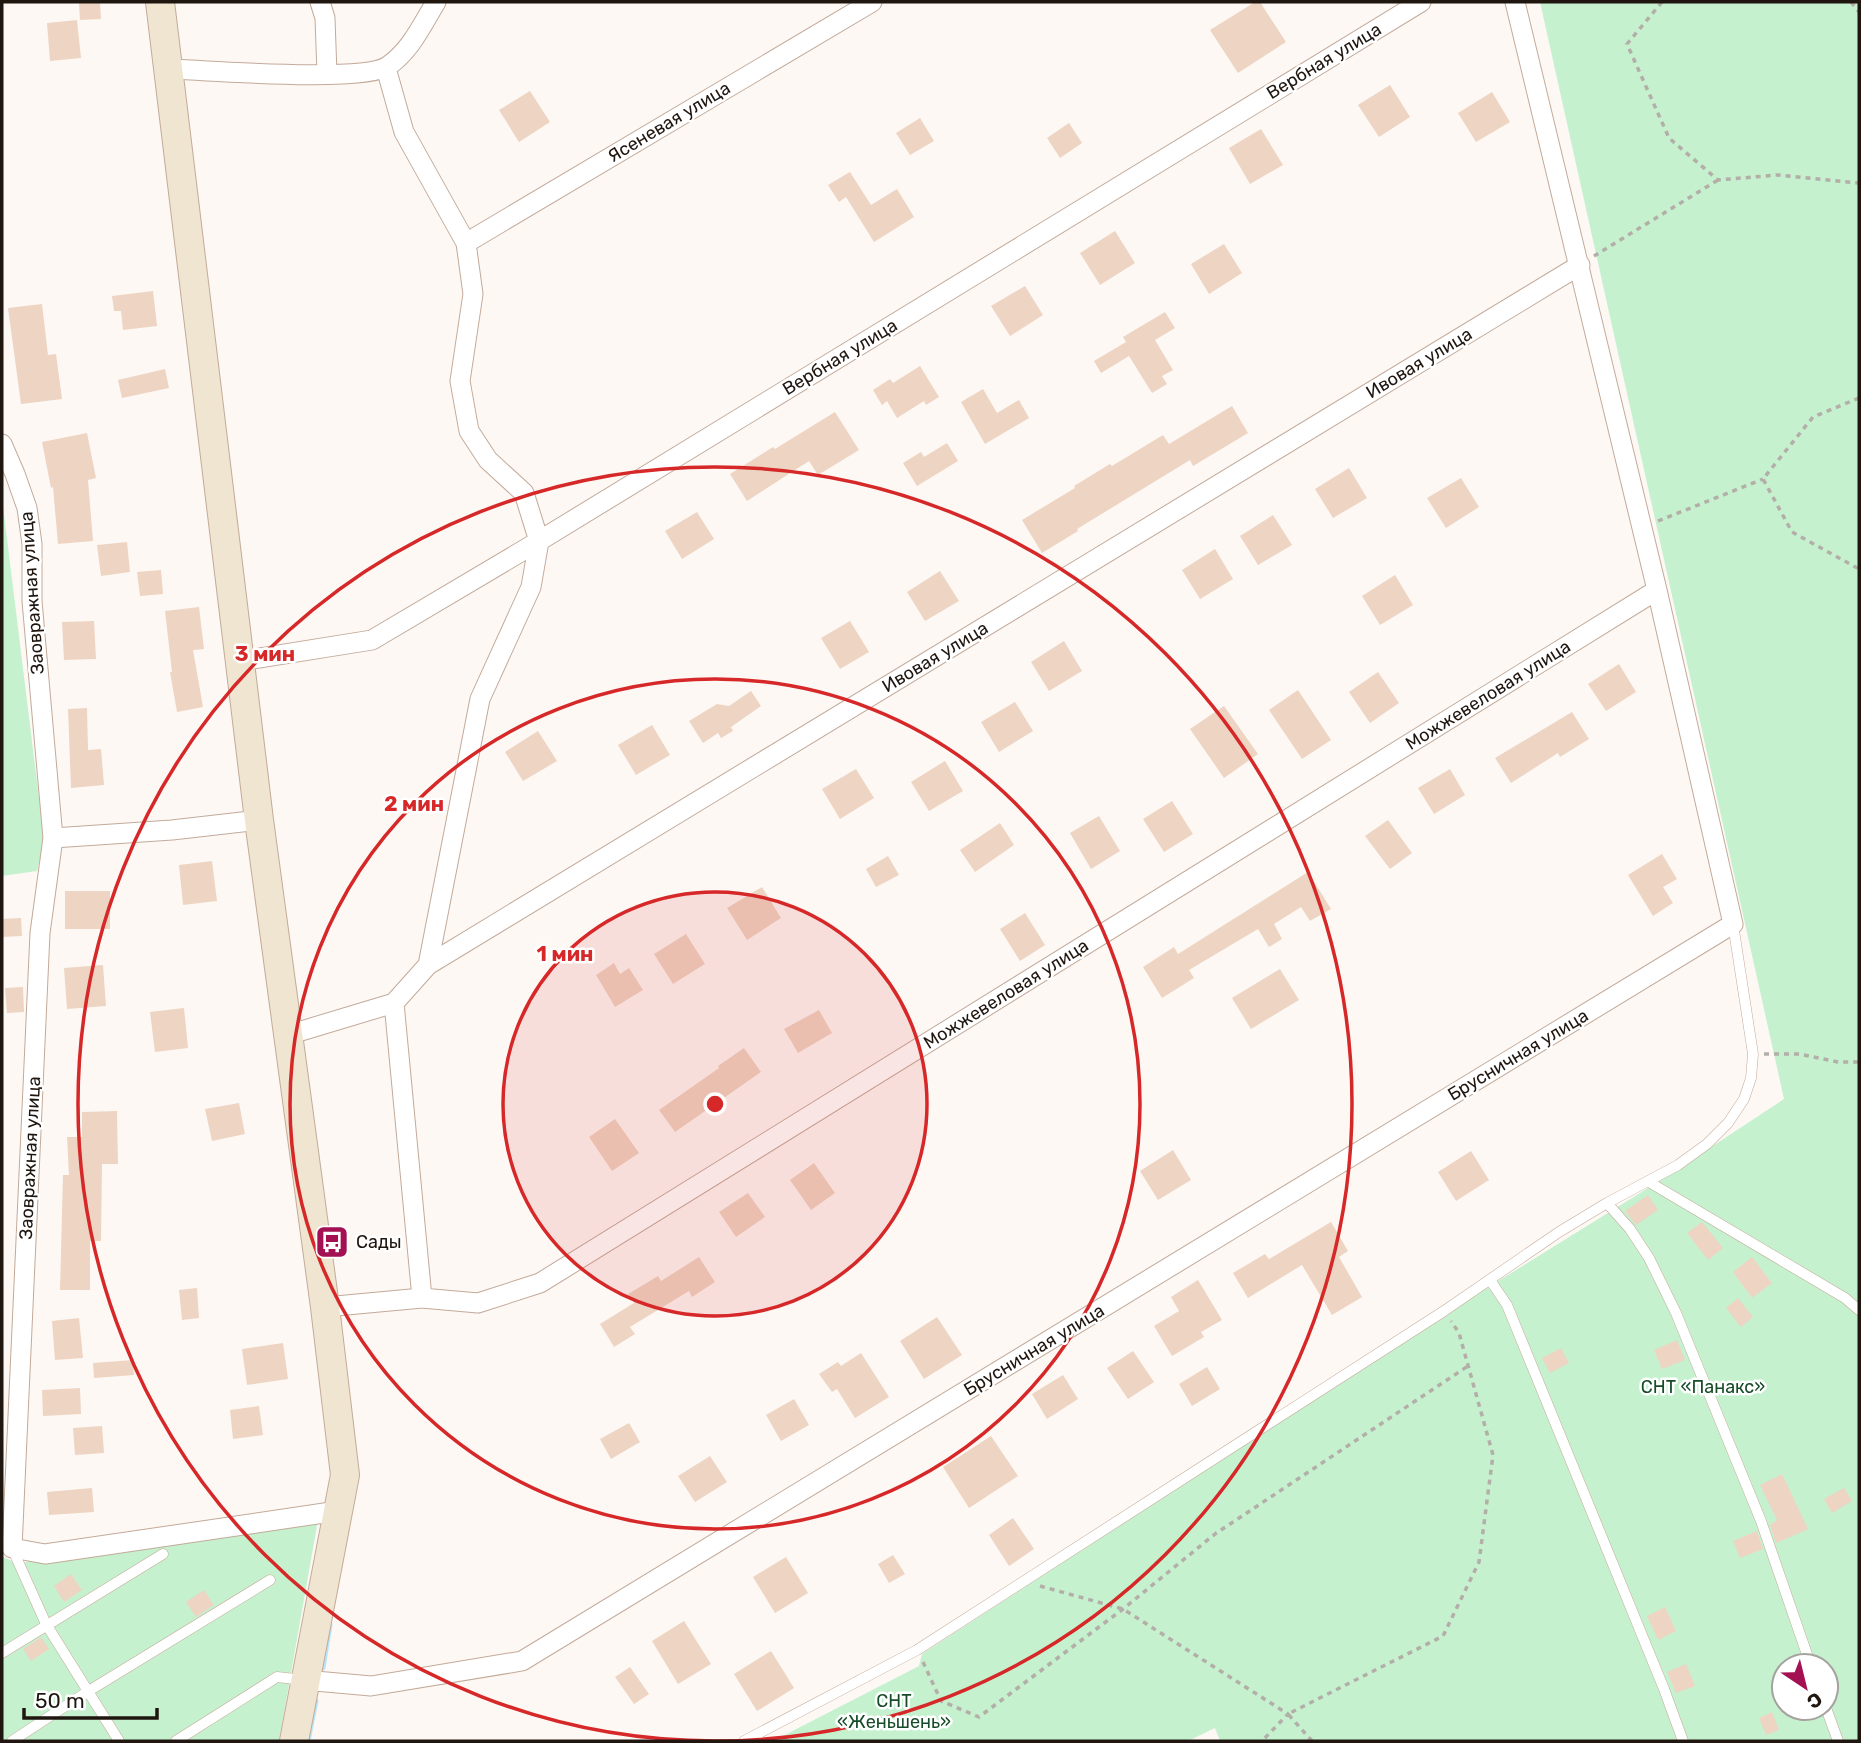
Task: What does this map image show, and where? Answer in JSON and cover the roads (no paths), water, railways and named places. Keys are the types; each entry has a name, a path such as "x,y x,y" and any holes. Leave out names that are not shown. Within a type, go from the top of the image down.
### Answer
{"street":[{"path":"160,2 259,820 345,1475 294,1741"},
{"path":"320,2 325,18 327,74"},
{"path":"169,69 353,75 386,68 410,47 436,2"},
{"name":"Ясеневая улица","path":"466,243 872,2"},
{"name":"Вербная улица","path":"240,661 372,640 539,541 1421,2"},
{"path":"1515,2 1657,590 1733,924"},
{"path":"386,68 404,132 466,243 473,294 460,381 469,431 488,460 523,493 539,541 531,587 480,699 428,965"},
{"name":"Ивовая улица","path":"394,1003 428,965 1580,265"},
{"name":"Заовражная улица","path":"2,444 16,474 27,508 32,544 32,601 52,838 40,933 7,1547"},
{"name":"Можжевеловая улица","path":"325,1307 422,1298 478,1303 540,1283 1657,590"},
{"path":"52,838 172,830 259,820"},
{"name":"Брусничная улица","path":"304,1680 371,1686 522,1661 1733,924"},
{"path":"288,1035 394,1003 422,1298"},
{"path":"7,1547 45,1554 338,1511"}],"lane":[{"path":"744,1741 917,1650 1444,1311 1559,1232 1649,1182 1707,1144 1728,1123 1744,1100 1751,1078 1753,1054 1733,924"},
{"path":"1649,1182 1845,1298 1859,1310"},
{"path":"1607,1203 1630,1229 1649,1258 1676,1313 1760,1521 1806,1652"},
{"path":"1490,1280 1507,1305 1683,1741"},
{"path":"7,1547 46,1624 119,1741"},
{"path":"2,1653 163,1554"},
{"path":"12,1741 270,1580"},
{"path":"176,1741 277,1676 304,1680"},
{"path":"1831,1722 1838,1741"}],"waterway":[{"path":"323,1668 330,1625"},
{"path":"308,1741 316,1701"}],"place":[{"name":"Сады","path":"332,1242"}],"park label":[{"name":"СНТ «Панакс»","path":"1703,1387"},
{"name":"СНТ «Женьшень»","path":"894,1711"}]}
